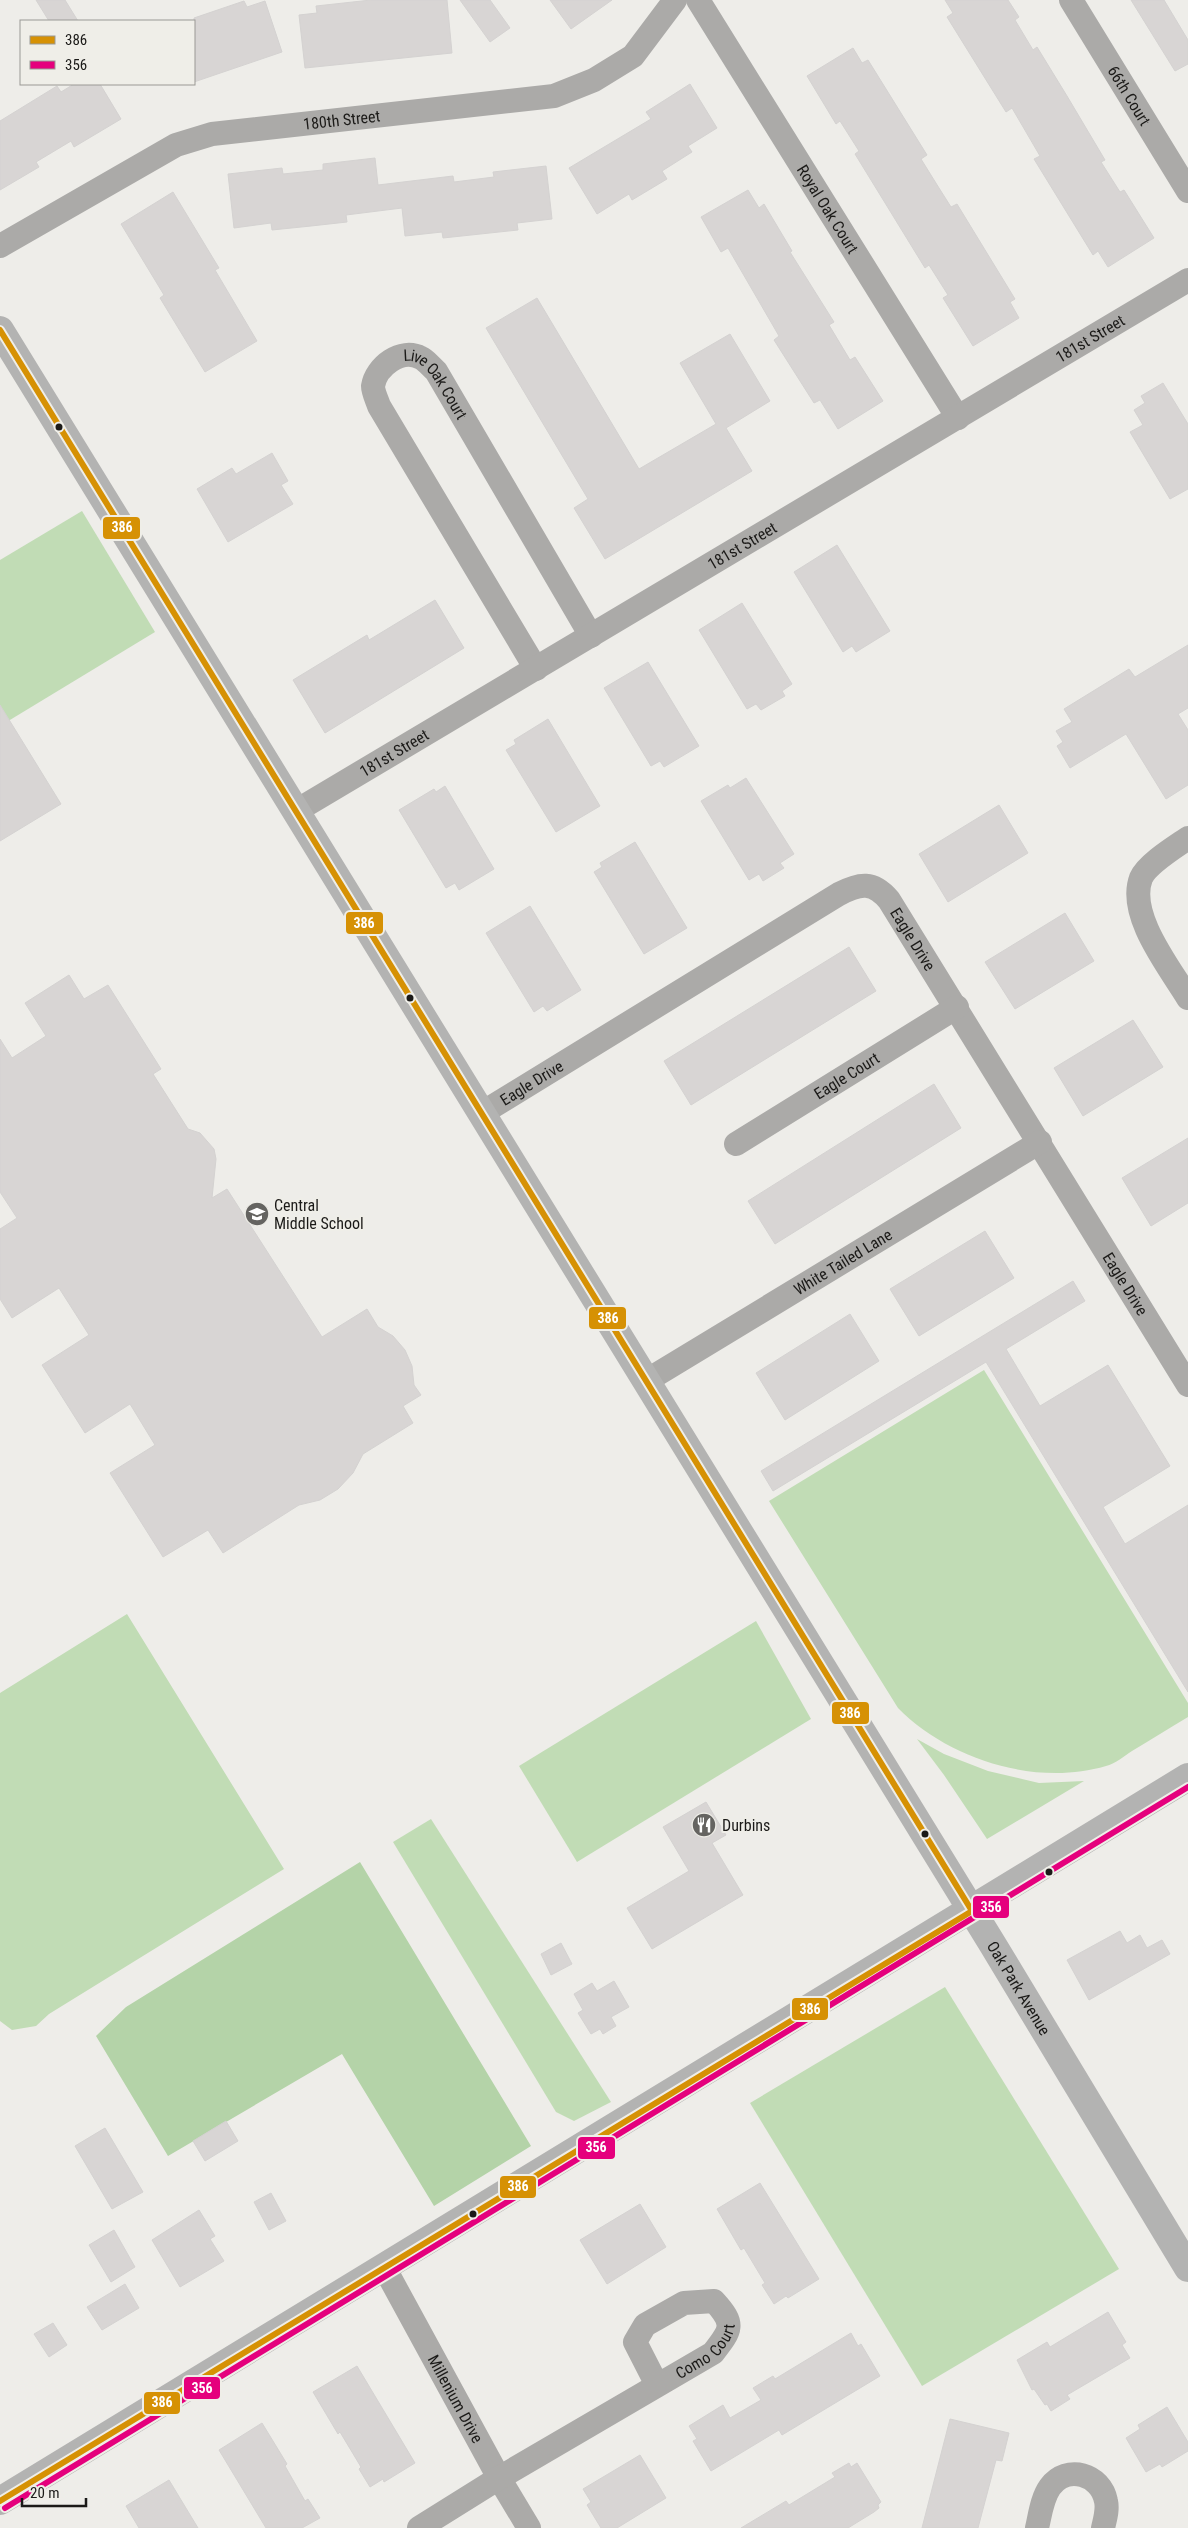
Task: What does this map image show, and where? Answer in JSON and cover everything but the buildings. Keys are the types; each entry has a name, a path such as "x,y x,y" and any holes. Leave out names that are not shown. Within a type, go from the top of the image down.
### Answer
{"street":[{"name":"180th Street","path":"0,246 176,145 212,134 554,96 594,80 633,56 675,0"},
{"name":"Royal Oak Court","path":"698,0 958,418"},
{"name":"66th Court","path":"1072,0 1188,191"},
{"name":"181st Street","path":"296,811 1188,280"},
{"name":"Oak Park Avenue","path":"0,330 972,1911 1188,2268"},
{"name":"Live Oak Court","path":"536,669 379,406 373,388 378,372 390,361 406,355 420,357 436,371 591,636"},
{"path":"1188,838 1157,861 1141,878 1140,894 1141,919 1188,998"},
{"name":"Eagle Drive","path":"482,1113 854,886 871,886 882,892 889,900 957,1007 1188,1385"},
{"name":"Eagle Court","path":"736,1144 957,1007"},
{"name":"White Tailed Lane","path":"646,1381 1040,1142"},
{"path":"0,2501 972,1911 1188,1777"},
{"name":"Millenium Drive","path":"384,2267 499,2478 529,2528"},
{"name":"Como Court","path":"419,2528 499,2478 657,2385"},
{"path":"1037,2528 1049,2488 1064,2476 1078,2474 1089,2476 1102,2490 1107,2512 1103,2528"}],"green space":[{"path":"82,511 155,632 0,726 0,560"},
{"path":"984,1370 1188,1703 1188,1717 1109,1765 1079,1772 1051,1773 1023,1770 994,1764 967,1754 942,1742 918,1726 898,1708 769,1501"},
{"path":"127,1614 284,1869 49,2014 36,2026 12,2030 0,2021 0,1693"},
{"path":"756,1621 811,1719 577,1862 519,1766"},
{"path":"917,1739 944,1754 988,1771 1039,1783 1084,1781 987,1839"},
{"path":"431,1819 611,2102 574,2121 556,2112 393,1842"},
{"path":"360,1862 531,2146 434,2206 342,2054 168,2156 96,2036 126,2007"},
{"path":"945,1987 1119,2269 922,2386 750,2103"}],"transit line":[{"name":"386","path":"0,330 972,1911"},
{"name":"356","path":"5,2508 1188,1787"},
{"name":"386","path":"0,2501 972,1911"}],"place":[{"name":"Central Middle School","path":"257,1214"},
{"name":"Durbins","path":"704,1825"}]}
